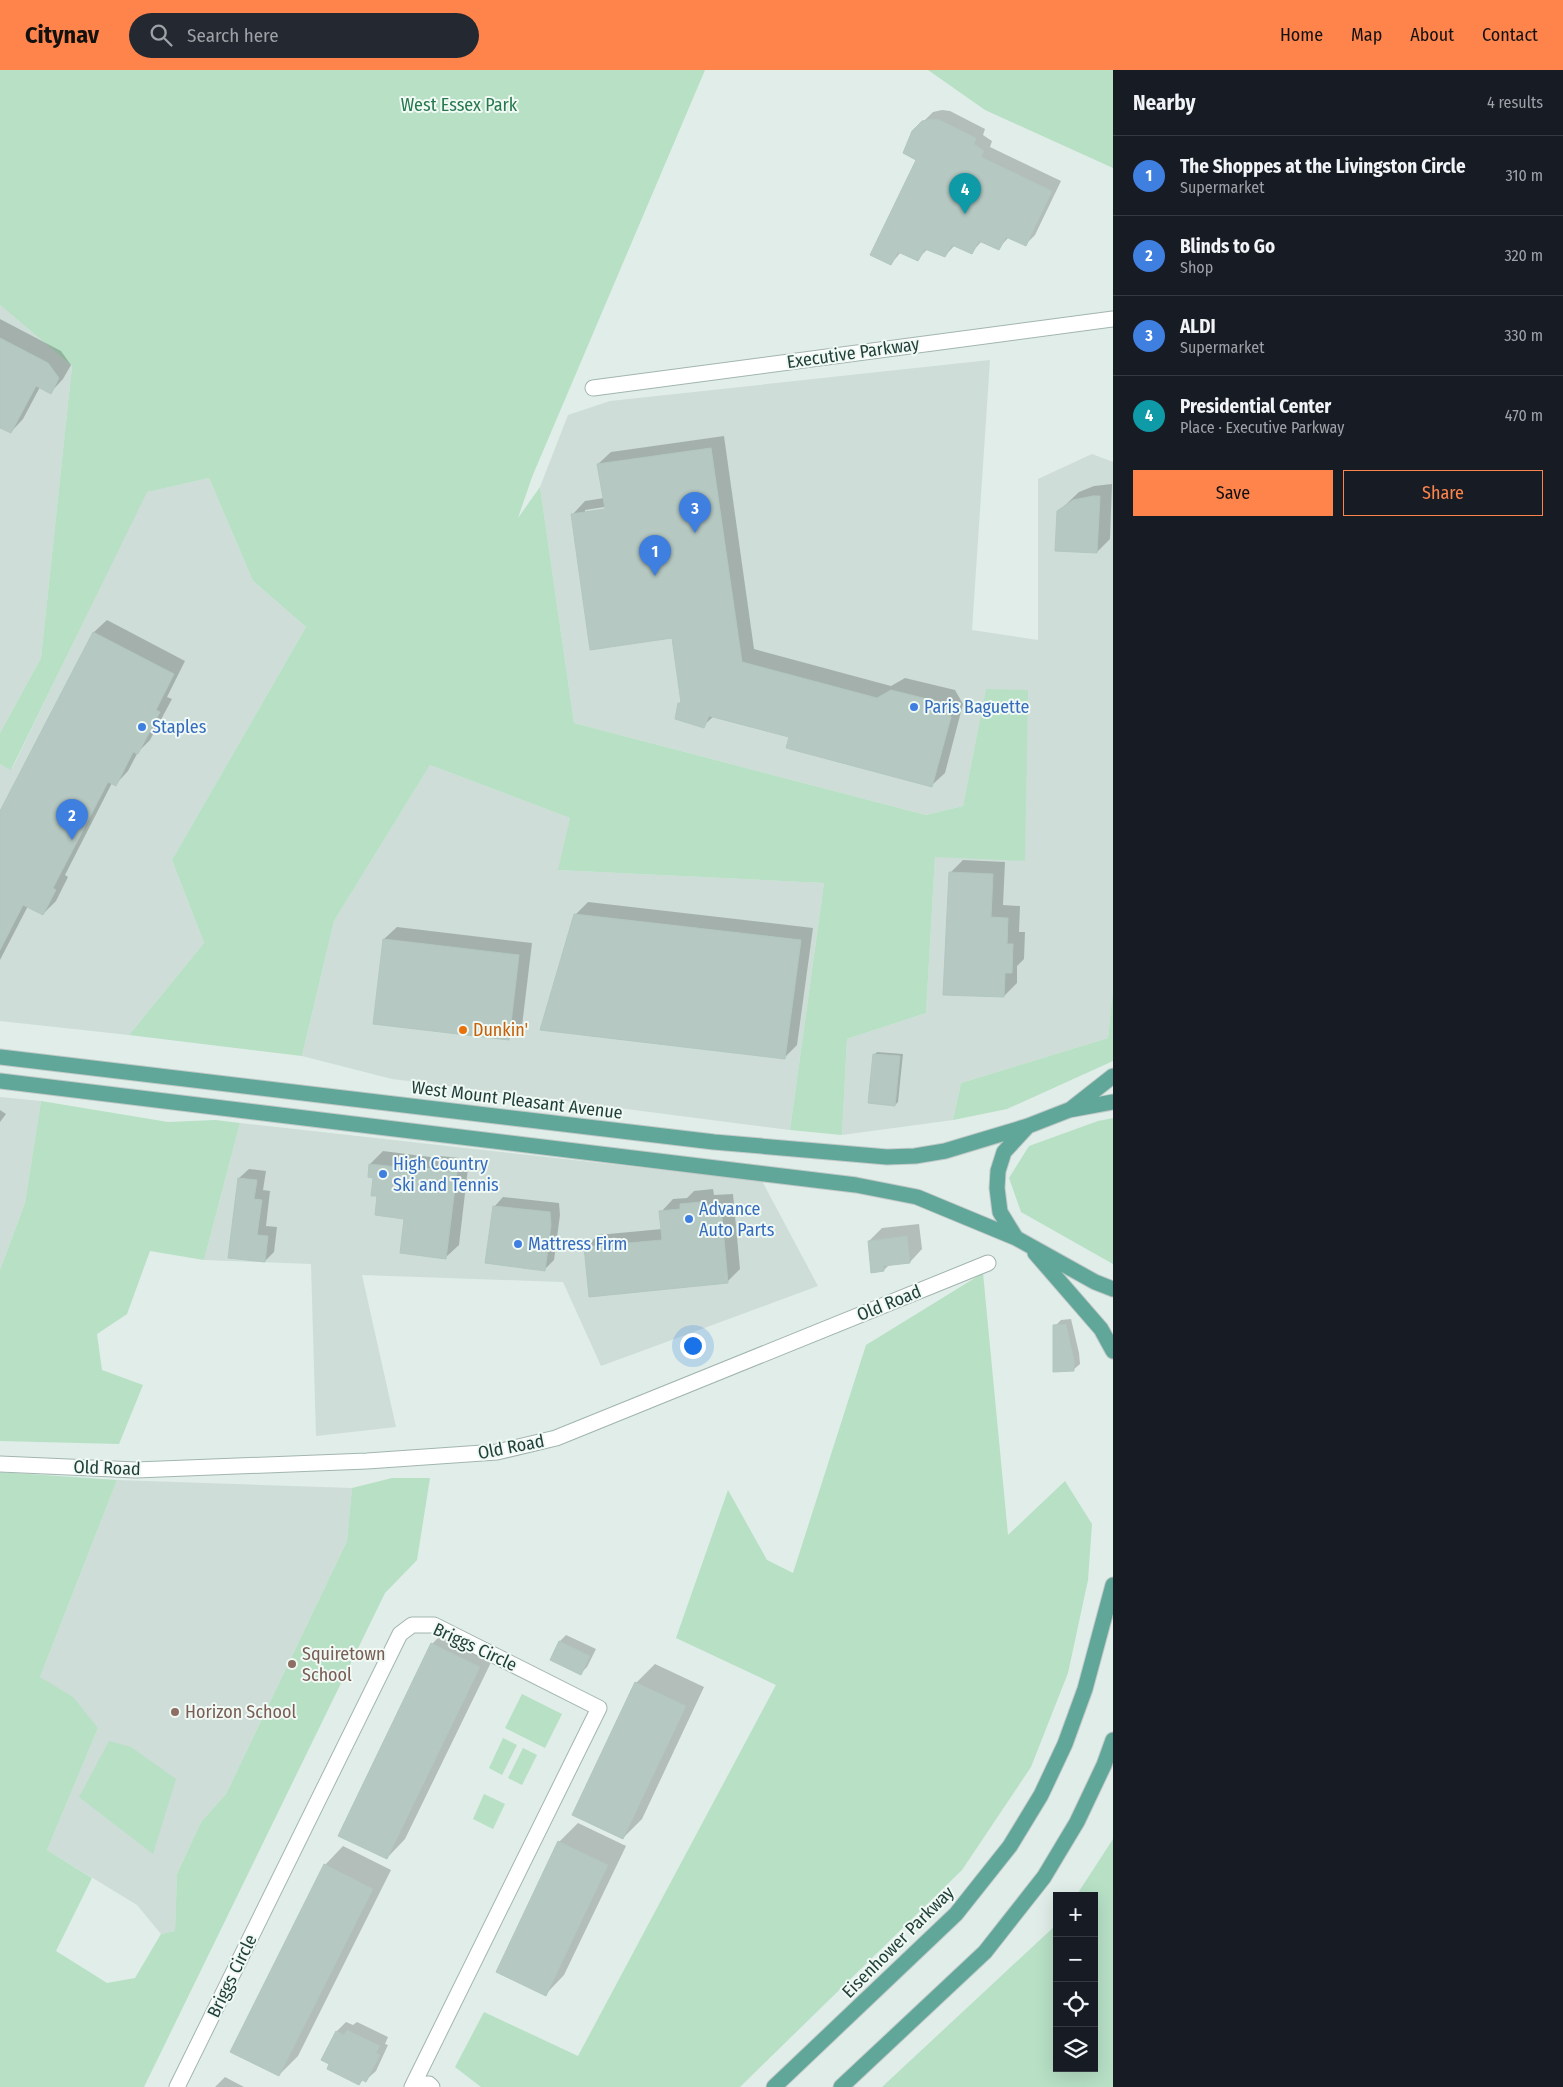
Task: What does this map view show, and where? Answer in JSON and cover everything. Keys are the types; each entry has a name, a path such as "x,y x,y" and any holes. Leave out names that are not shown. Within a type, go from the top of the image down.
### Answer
{"main road":[{"name":"West Mount Pleasant Avenue","path":"0,1057 714,1142 887,1157 915,1156 945,1151 1028,1126 1069,1110"},
{"path":"1069,1110 1113,1076"},
{"path":"0,1081 856,1185 917,1197 1022,1241 1095,1282 1113,1289"},
{"path":"1069,1110 1113,1102"},
{"path":"1028,1126 1004,1152 998,1171 997,1188 1000,1212 1022,1241 1101,1329 1113,1351"},
{"name":"Eisenhower Parkway","path":"774,2087 956,1914 1010,1846 1041,1795 1065,1744 1085,1689 1113,1585"},
{"path":"841,2087 985,1952 1026,1900 1044,1877 1077,1822 1104,1766 1113,1740"}],"street":[{"name":"Executive Parkway","path":"593,388 1113,319"},
{"name":"Old Road","path":"0,1464 136,1470 367,1461 497,1452 556,1438 988,1263"},
{"name":"Briggs Circle","path":"178,2087 400,1634 412,1625 434,1625 599,1708 413,2086"},
{"name":"Briggs Circle","path":"413,2086 429,2084 432,2087"}],"shaded area":[{"path":"0,305 72,366 41,658 0,733"},
{"path":"990,360 972,630 1038,640 1038,479 1092,454 1113,462 1113,989 1108,1038 961,1083 953,1120 842,1135 847,1039 926,1013 935,856 1025,860 986,690 963,806 926,815 574,723 540,487 568,415 610,401"},
{"path":"209,478 253,581 306,627 172,860 204,943 129,1035 0,1021 0,764 12,769 146,492"},
{"path":"430,765 570,818 559,870 824,883 790,1130 392,1079 302,1056 334,921"},
{"path":"0,1097 41,1101 25,1203 0,1270"},
{"path":"240,1123 762,1181 818,1286 601,1366 563,1282 362,1275 396,1427 316,1436 311,1264 204,1260"},
{"name":"Horizon School","path":"117,1480 352,1488 347,1541 226,1794 201,1822 177,1874 175,1931 161,1934 137,1905 47,1850 98,1728 40,1677"}],"green space":[{"name":"West Essex Park","path":"0,70 705,70 532,477 518,518 540,487 574,723 926,815 963,806 986,689 1028,690 1025,861 935,857 926,1013 847,1039 842,1135 790,1130 824,883 558,870 570,818 430,765 334,921 302,1056 129,1035 204,943 172,860 306,627 253,581 209,478 147,492 11,770 0,764 0,733 41,658 72,366 0,305"},
{"path":"928,70 1113,70 1113,168 985,110"},
{"path":"1113,989 1113,1061 1007,1109 953,1120 961,1083 1108,1038"},
{"path":"41,1101 168,1122 215,1120 240,1123 204,1260 150,1251 127,1314 97,1334 102,1370 143,1385 119,1444 0,1441 0,1270 25,1203"},
{"path":"1113,1118 1113,1264 1021,1212 1009,1178 1029,1146 1098,1121"},
{"path":"983,1273 1008,1535 1065,1481 1092,1524 1088,1580 1068,1673 1031,1767 962,1870 740,2087 481,2087 455,2067 484,2012 578,2056 776,1685 676,1638 728,1490 767,1560 793,1573 866,1345"},
{"path":"0,1472 117,1480 40,1677 73,1697 98,1728 47,1850 92,1878 56,1951 107,1983 135,1978 161,1934 175,1931 177,1874 201,1822 226,1794 347,1541 352,1488 392,1478 430,1478 417,1560 385,1593 144,2087 0,2087"},
{"path":"522,1694 562,1714 545,1748 505,1728"},
{"path":"503,1738 517,1745 502,1775 489,1768"},
{"path":"109,1741 131,1747 176,1779 153,1854 79,1797"},
{"path":"523,1748 537,1755 522,1785 508,1778"},
{"path":"484,1794 505,1804 493,1829 473,1819"},
{"path":"1113,1839 1113,2087 882,2087 1053,1928 1053,2072 1098,2072 1098,1892 1079,1892"}],"building":[{"path":"940,120 976,138 974,144 984,151 981,157 1052,191 1026,246 1006,237 999,250 979,241 972,254 952,245 945,257 925,249 918,261 898,252 891,265 870,255 916,160 903,153 912,131 922,121"},
{"path":"0,338 48,363 59,378 51,394 36,386 11,433 0,428"},
{"path":"711,448 742,662 877,698 891,690 943,703 951,717 932,787 786,748 789,737 709,716 704,728 675,719 678,703 681,703 672,638 590,650 571,514 605,509 597,464"},
{"path":"1100,496 1097,553 1055,551 1057,511 1073,500"},
{"path":"93,632 174,674 156,710 160,712 138,754 133,752 116,786 108,782 53,888 56,890 43,915 23,905 0,950 0,811"},
{"path":"949,872 993,874 991,917 1008,918 1007,944 1013,944 1012,973 1005,973 1004,997 943,995"},
{"path":"574,914 801,940 785,1059 540,1030"},
{"path":"383,939 519,955 509,1040 373,1024"},
{"path":"873,1054 900,1056 895,1106 868,1103"},
{"path":"369,1164 457,1172 446,1259 400,1253 404,1219 375,1215 377,1196 371,1196 373,1178 368,1177"},
{"path":"238,1178 257,1180 254,1199 262,1200 257,1235 268,1236 265,1262 228,1258"},
{"path":"701,1202 702,1207 721,1206 728,1283 589,1297 584,1247 662,1240 659,1211 680,1209 680,1204"},
{"name":"Mattress Firm","path":"493,1206 550,1212 551,1225 545,1271 485,1263"},
{"path":"907,1236 910,1263 883,1266 884,1271 871,1273 868,1241"},
{"path":"1066,1324 1074,1360 1074,1371 1053,1372 1053,1325"},
{"path":"559,1641 590,1656 581,1675 550,1660"},
{"path":"431,1643 480,1667 387,1859 338,1836"},
{"path":"635,1682 686,1706 623,1839 572,1815"},
{"path":"558,1841 608,1865 546,1996 496,1972"},
{"path":"324,1864 373,1889 279,2076 230,2052"},
{"path":"347,2030 380,2046 376,2053 380,2055 366,2082 362,2080 359,2085 327,2069 329,2064 321,2060 336,2031 344,2035"}],"place":[{"name":"Presidential Center","path":"965,214"},
{"name":"ALDI","path":"695,533"},
{"name":"The Shoppes at the Livingston Circle","path":"655,576"},
{"name":"Paris Baguette","path":"914,707"},
{"name":"Staples","path":"142,727"},
{"name":"Blinds to Go","path":"72,840"},
{"name":"Dunkin'","path":"463,1030"},
{"name":"High Country Ski and Tennis","path":"383,1174"},
{"name":"Advance Auto Parts","path":"689,1219"},
{"name":"Mattress Firm","path":"518,1244"},
{"name":"Squiretown School","path":"292,1664"},
{"name":"Horizon School","path":"175,1712"}]}
